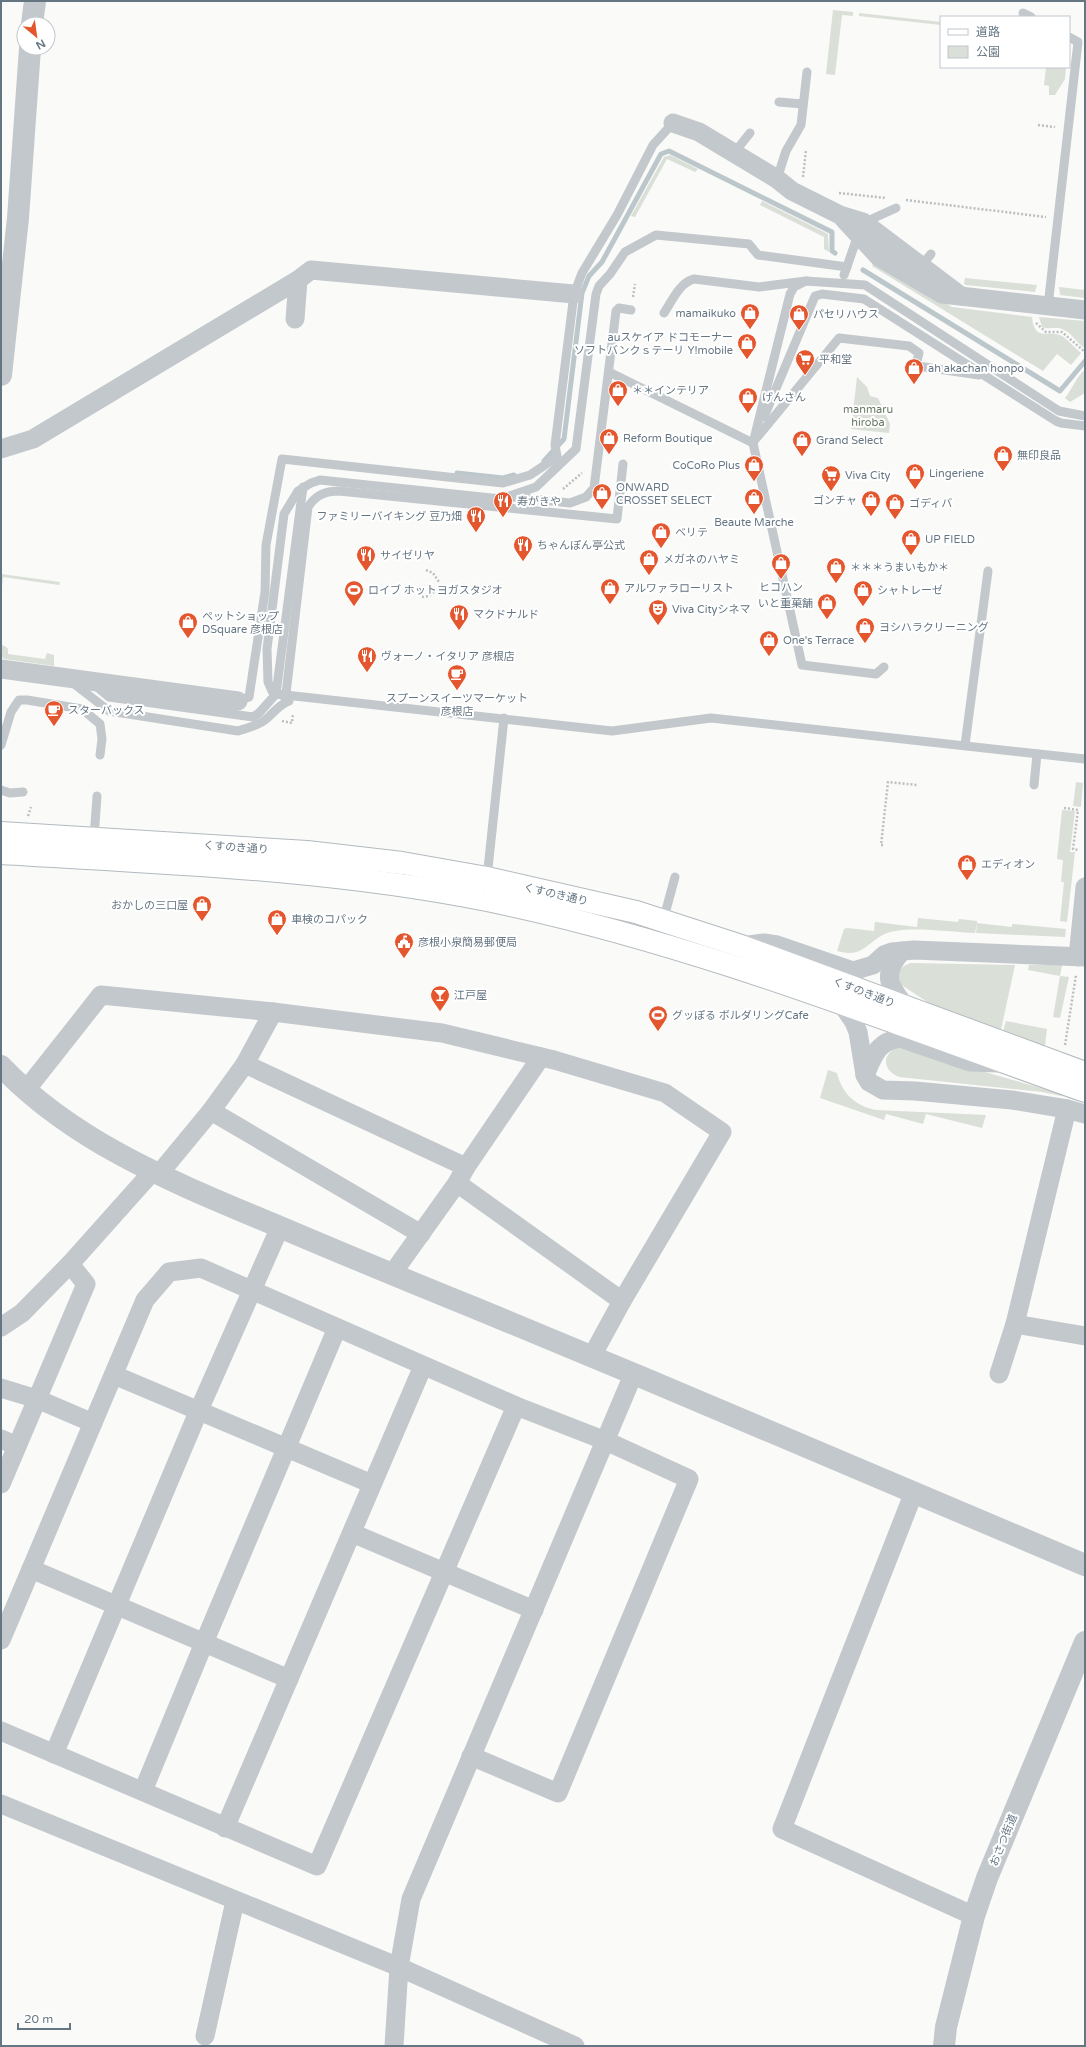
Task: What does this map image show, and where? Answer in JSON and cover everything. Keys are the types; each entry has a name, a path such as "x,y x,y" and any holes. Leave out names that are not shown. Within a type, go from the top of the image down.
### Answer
{"main road":[{"name":"くすのき通り","path":"1,833 306,852 402,863 487,878 636,912 741,946 906,1008 1044,1067 1085,1091"},
{"name":"くすのき通り","path":"1,853 307,874 401,884 489,901 642,938 753,973 1012,1064 1085,1073"}],"street":[{"path":"33,16 35,1"},
{"path":"1,375 18,218 29,56"},
{"path":"673,123 699,132 777,179 792,191 840,215 860,228 926,260 962,296"},
{"path":"860,228 879,257 942,294 962,296 1042,311 1085,310"},
{"path":"1,449 33,439 298,280 311,270 574,294"},
{"path":"295,319 298,280"},
{"path":"1,669 90,681 162,686 238,701"},
{"path":"741,946 764,943 777,945 853,971 873,965 884,955 902,951 943,950 1080,962 1085,887"},
{"path":"902,951 890,966 889,983 894,993 906,1008"},
{"path":"26,1090 101,995 273,1012 442,1033 541,1057 665,1093 722,1132 622,1301 592,1356"},
{"path":"841,1003 854,1022 858,1032 865,1075 869,1082 882,1090 915,1091 1012,1100 1067,1109 1085,1114"},
{"path":"1,1327 22,1313 70,1264 211,1111 245,1064 273,1012"},
{"path":"865,1075 874,1055 881,1045 889,1040 900,1038 970,1062 1012,1064"},
{"path":"392,1274 457,1184 466,1167 541,1057"},
{"path":"245,1064 466,1167"},
{"path":"1,1066 26,1090 77,1130 108,1149 156,1172 280,1227 592,1356 633,1375 1085,1565"},
{"path":"999,1374 1039,1240 1067,1109"},
{"path":"211,1111 420,1234"},
{"path":"457,1184 622,1301"},
{"path":"54,1754 118,1606 199,1410 280,1227"},
{"path":"1,1484 9,1442 37,1399 86,1284 70,1264"},
{"path":"1,1640 145,1300 169,1272 201,1268 516,1406 606,1441 689,1479 558,1793 471,1756"},
{"path":"1015,1324 1085,1336"},
{"path":"143,1791 337,1328"},
{"path":"225,1828 424,1366"},
{"path":"394,2046 399,1967 411,1899 633,1375"},
{"path":"114,1376 199,1410 372,1484"},
{"path":"1,1388 37,1399 93,1423"},
{"path":"1,1730 225,1828 317,1866 443,1571 516,1406"},
{"path":"914,1492 782,1829 974,1916"},
{"path":"352,1534 534,1610"},
{"path":"32,1569 289,1679"},
{"name":"おさつ街道","path":"944,2046 946,2027 974,1916 987,1878 1085,1642"},
{"path":"1,1804 399,1967 575,2046"},
{"path":"205,2036 235,1901"}],"lane":[{"path":"1042,311 1078,42 1070,38"},
{"path":"777,179 786,151 801,125 807,72"},
{"path":"779,102 803,104"},
{"path":"673,123 653,145 596,252 582,273 574,294 557,456 536,487 500,499 320,480 310,483 298,491 284,514 267,648 268,682 276,694 286,698 302,696 612,730 711,718 1085,759"},
{"path":"734,153 750,133"},
{"path":"238,701 249,697 265,592 266,534 282,459 504,483 530,475 557,456 576,449 596,294 599,286 610,274 625,252 656,235 749,244 758,255 845,271 860,228 896,208"},
{"path":"664,313 683,285 687,281 694,279 759,287 806,281 866,285 996,372 1059,411 1066,414 1085,416"},
{"path":"806,281 794,288 790,294 753,443 802,665 876,674 884,667"},
{"path":"753,443 815,296 822,294 864,299 1056,421 1066,424 1085,426"},
{"path":"90,681 110,696 252,717 259,713 276,694 301,493 305,483 318,476 570,503 586,497 594,488 616,311 620,308 631,310"},
{"path":"753,443 839,338 909,346 915,349 918,353 914,363 984,376"},
{"path":"609,372 753,443"},
{"path":"68,678 108,711 238,730 252,727 265,720 286,698 308,507 313,499 330,491 340,490 617,519 623,464"},
{"path":"965,746 988,571"},
{"path":"1,745 11,712 18,700 27,700 82,709 100,724 102,739 100,755"},
{"path":"487,878 504,718"},
{"path":"1034,785 1036,754"},
{"path":"1,790 10,793 23,792"},
{"path":"94,838 97,796"},
{"path":"663,921 675,877"}],"path":[{"path":"1038,125 1058,127"},
{"path":"803,179 806,150"},
{"path":"833,192 888,198"},
{"path":"904,200 1046,216 1046,219"},
{"path":"633,298 635,284"},
{"path":"1042,311 1036,324 1039,328 1046,332 1062,332 1085,352"},
{"path":"558,492 575,480"},
{"path":"426,570 433,573 439,582"},
{"path":"422,597 429,596 438,590"},
{"path":"883,845 881,845 888,782 917,785"},
{"path":"27,819 31,807"},
{"path":"1064,808 1078,810 1073,849 1078,850"},
{"path":"1072,1048 1065,1046 1080,962"}],"green space":[{"path":"833,10 853,12 853,16 842,15 835,75 826,74"},
{"path":"859,13 940,22 940,25 859,16"},
{"path":"1046,68 1066,68 1065,79 1055,95 1049,95 1049,86 1044,85"},
{"path":"670,155 698,169 695,172 667,159 635,217 631,216 664,157"},
{"path":"762,201 828,234 829,252 824,249 824,237 760,205"},
{"path":"874,262 878,262 952,307 1032,317 1036,330 1039,333 1057,334 1062,336 1081,353 1071,365 1057,354 1043,371 872,266"},
{"path":"965,278 1037,285 1035,292 966,285 964,284"},
{"path":"1059,287 1085,290 1085,298 1060,295"},
{"path":"1039,317 1085,321 1085,348 1064,330 1059,328 1042,327"},
{"path":"1083,371 1085,371 1085,393 1070,402 1065,398"},
{"name":"manmaru hiroba","path":"857,377 867,387 870,396 878,398 890,424 889,433 851,429"},
{"path":"1,574 60,582 59,585 3,577 1,595"},
{"path":"1,645 8,649 8,654 45,659 47,653 54,655 54,666 4,659 1,656"},
{"path":"1076,782 1083,783 1081,807 1073,806"},
{"path":"1062,810 1075,811 1070,852 1075,852 1067,922 1060,921 1064,882 1061,882 1063,860 1057,859"},
{"path":"918,918 958,922 959,919 977,921 977,923 975,933 924,930 895,931 886,933 879,937 862,950 847,953 837,951 844,929 874,931 875,922 917,927"},
{"path":"977,923 1012,927 1012,924 1066,929 1065,937 976,933"},
{"path":"911,963 1015,965 1001,1030 932,1005 900,984 898,977 900,971 904,966"},
{"path":"1029,965 1062,965 1060,976 1028,970"},
{"path":"1060,976 1069,977 1060,1018 1053,1017"},
{"path":"1006,1021 1047,1029 1045,1046 1003,1031"},
{"path":"897,1047 1062,1094 1061,1096 1042,1092 899,1077 890,1071 886,1063 888,1054"},
{"path":"828,1070 837,1073 842,1087 851,1098 869,1108 876,1110 986,1115 982,1128 926,1114 923,1124 886,1114 884,1120 820,1098"}],"waterway":[{"path":"544,461 564,439 582,293 589,276 602,262 661,154 669,151 832,232 832,251 835,253"},
{"path":"863,270 1060,391 1085,361"},
{"path":"457,473 503,478 514,475"}],"place":[{"name":"mamaikuko","path":"750,330"},
{"name":"パセリハウス","path":"799,331"},
{"name":"auスケイア ドコモーナー ソフトバンクｓテーリ Y!mobile","path":"747,360"},
{"name":"平和堂","path":"805,376"},
{"name":"ah akachan honpo","path":"914,385"},
{"name":"＊＊インテリア","path":"618,407"},
{"name":"げんさん","path":"748,414"},
{"name":"Reform Boutique","path":"609,455"},
{"name":"Grand Select","path":"802,457"},
{"name":"無印良品","path":"1003,472"},
{"name":"CoCoRo Plus","path":"754,482"},
{"name":"Lingeriene","path":"915,490"},
{"name":"Viva City","path":"831,492"},
{"name":"ONWARD CROSSET SELECT","path":"602,510"},
{"name":"Beaute Marche","path":"754,515"},
{"name":"ゴンチャ","path":"871,517"},
{"name":"寿がきや","path":"503,518"},
{"name":"ゴディバ","path":"895,520"},
{"name":"ファミリーバイキング 豆乃畑","path":"476,533"},
{"name":"ベリテ","path":"661,549"},
{"name":"UP FIELD","path":"911,556"},
{"name":"ちゃんぽん亭公式","path":"523,562"},
{"name":"サイゼリヤ","path":"366,572"},
{"name":"メガネのハヤミ","path":"649,576"},
{"name":"ヒコハン","path":"781,580"},
{"name":"＊＊＊うまいもか＊","path":"836,584"},
{"name":"アルワァラローリスト","path":"610,605"},
{"name":"ロイブ ホットヨガスタジオ","path":"354,607"},
{"name":"シャトレーゼ","path":"863,607"},
{"name":"いと重菓舗","path":"827,620"},
{"name":"Viva Cityシネマ","path":"658,626"},
{"name":"マクドナルド","path":"459,631"},
{"name":"ペットショップ DSquare 彦根店","path":"188,639"},
{"name":"ヨシハラクリーニング","path":"865,644"},
{"name":"One's Terrace","path":"769,657"},
{"name":"ヴォーノ・イタリア 彦根店","path":"367,673"},
{"name":"スプーンスイーツマーケット 彦根店","path":"457,691"},
{"name":"スターバックス","path":"54,727"},
{"name":"エディオン","path":"967,881"},
{"name":"おかしの三口屋","path":"202,922"},
{"name":"車検のコパック","path":"277,936"},
{"name":"彦根小泉簡易郵便局","path":"404,959"},
{"name":"江戸屋","path":"440,1012"},
{"name":"グッぽる ボルダリングCafe","path":"658,1032"}]}
